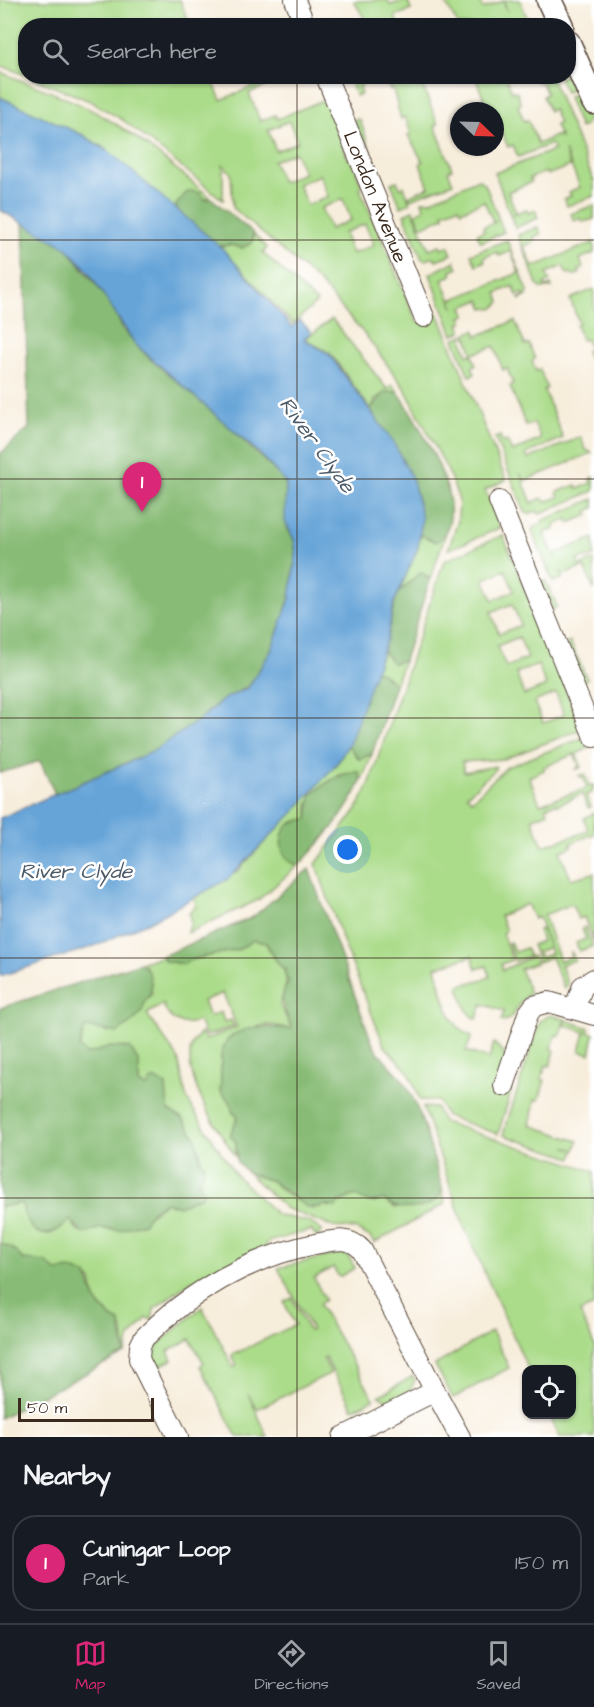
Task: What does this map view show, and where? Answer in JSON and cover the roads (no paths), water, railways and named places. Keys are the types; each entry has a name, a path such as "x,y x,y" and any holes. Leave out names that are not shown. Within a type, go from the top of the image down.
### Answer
{"street":[{"path":"295,0 302,18"},
{"path":"549,0 557,18"},
{"path":"576,62 594,102"},
{"name":"London Avenue","path":"329,84 424,317"},
{"path":"499,501 594,737"},
{"path":"574,1009 583,986 594,979"},
{"path":"504,1086 526,1020 534,1006 549,1002 594,1015"},
{"path":"178,1437 140,1359 140,1346 144,1338 187,1302 242,1268 285,1251 346,1240 362,1251 460,1437"},
{"path":"343,1437 435,1391"}],"water":[{"name":"River Clyde","path":"0,97 83,135 112,154 223,249 292,327 300,320 311,332 304,339 329,354 392,440 413,480 422,518 418,548 394,603 387,638 350,742 338,762 294,812 228,879 149,922 92,947 0,976 0,818 152,752 202,718 224,699 248,688 271,651 290,598 296,553 294,540 285,521 286,484 278,474 259,453 135,344 88,271 67,248 0,210"}],"place":[{"name":"Cuningar Loop","path":"142,512"}]}
